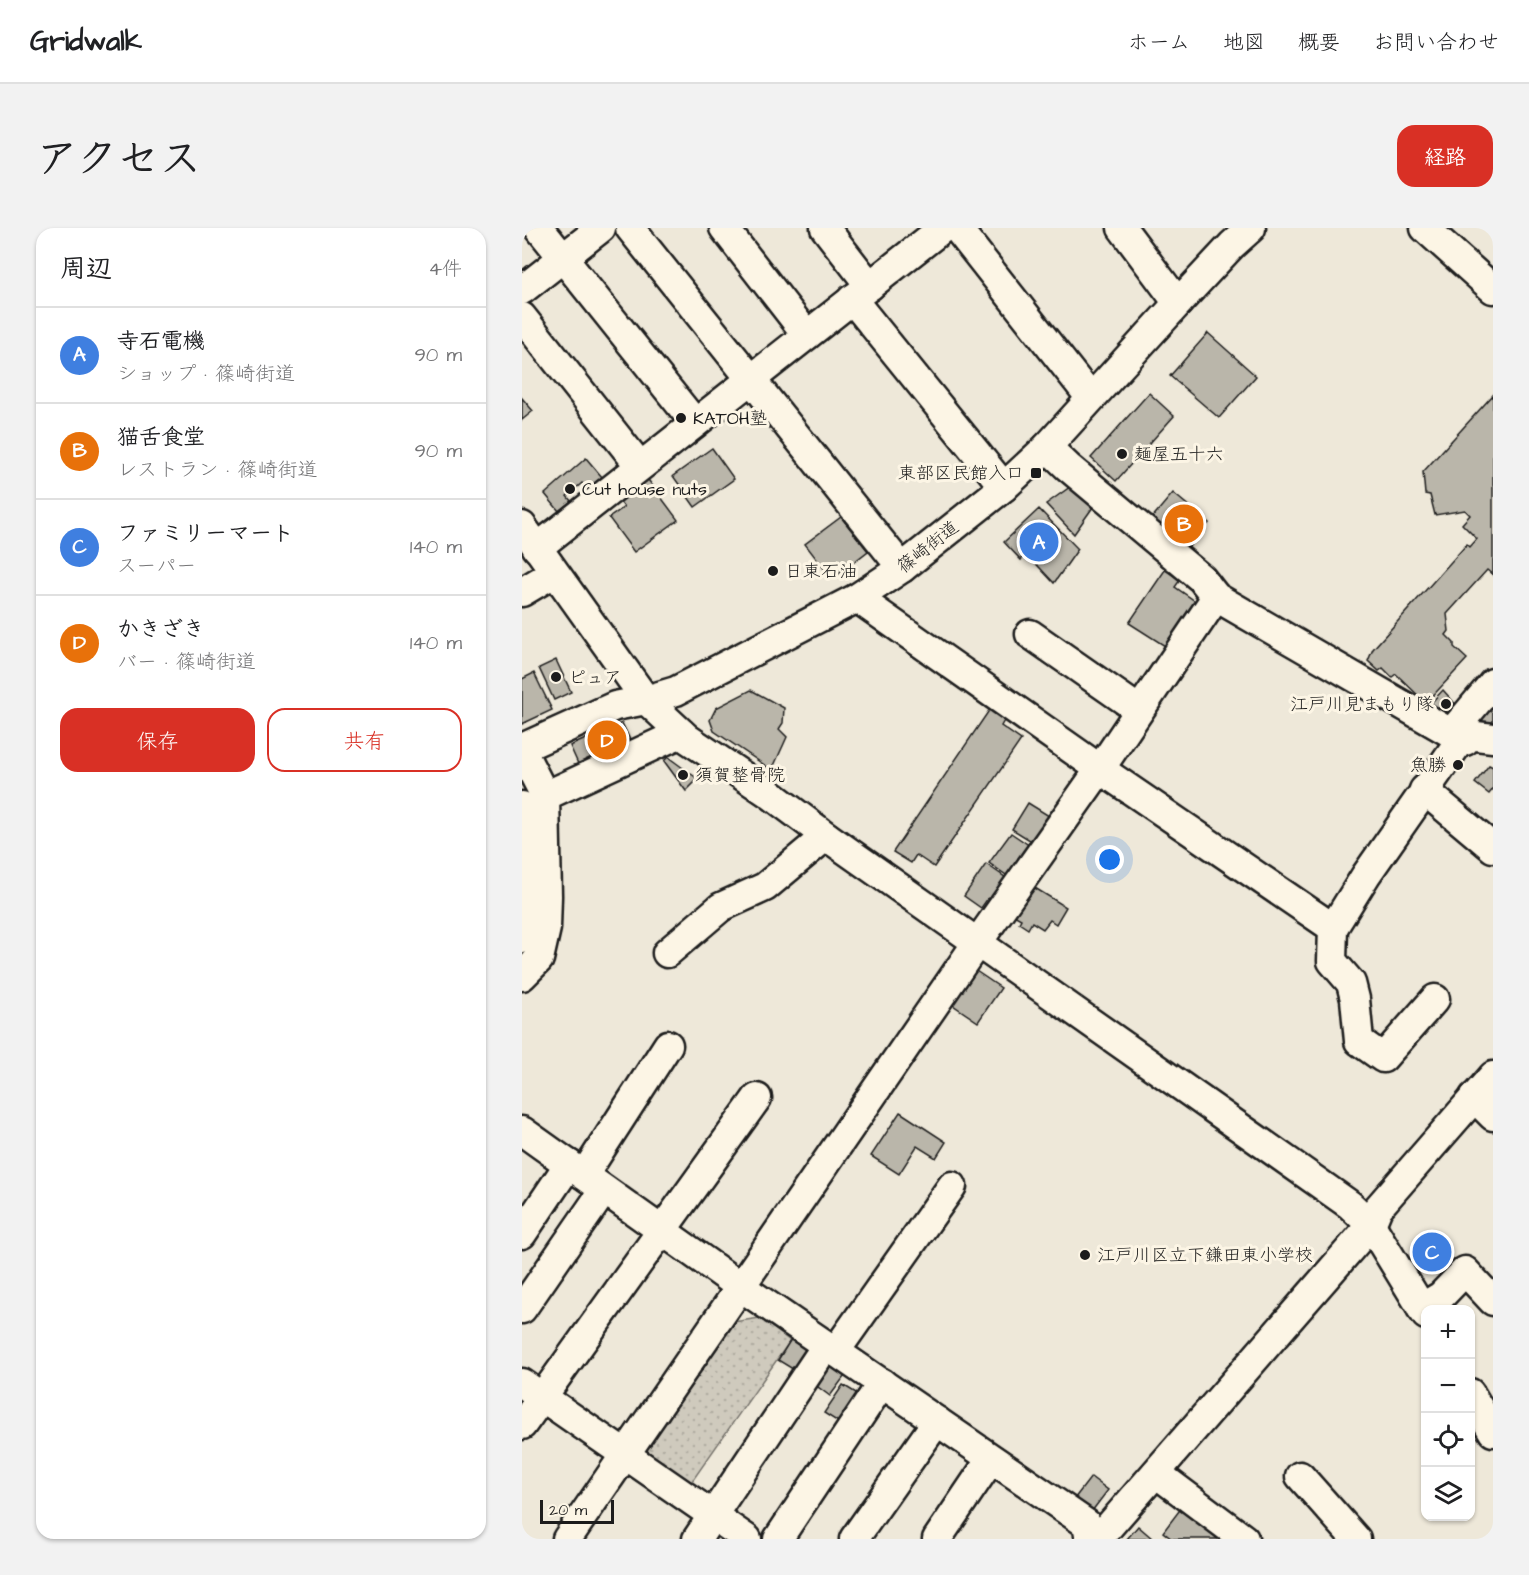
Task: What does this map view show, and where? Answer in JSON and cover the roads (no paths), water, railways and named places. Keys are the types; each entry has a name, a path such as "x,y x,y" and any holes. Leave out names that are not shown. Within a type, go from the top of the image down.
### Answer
{"street":[{"path":"540,228 695,423"},
{"path":"522,290 602,228"},
{"path":"630,228 902,568"},
{"path":"724,228 807,335"},
{"path":"825,228 861,292 1004,487"},
{"path":"943,228 640,466 530,537 646,700 681,734 770,794 826,836 1350,1205 1371,1225 1421,1309"},
{"path":"957,228 1090,397"},
{"path":"1122,228 1178,303"},
{"path":"1425,228 1492,287"},
{"name":"篠崎街道","path":"522,749 615,706 676,691 858,598 902,568 1004,487 1047,447 1090,397 1178,303 1234,234"},
{"path":"522,317 640,466"},
{"path":"1047,447 1202,579 1216,597 1493,756"},
{"path":"522,592 554,573"},
{"path":"567,1539 1100,769 1216,597"},
{"path":"858,598 1100,769 1333,928"},
{"path":"1030,634 1139,710"},
{"path":"1435,999 1383,1058 1359,1041 1351,983 1332,961 1333,928 1424,790 1456,736 1493,683"},
{"path":"522,939 527,928 530,906 525,818 533,801 681,734"},
{"path":"1456,736 1493,738"},
{"path":"522,749 533,801 546,928 539,959 522,976"},
{"path":"1424,790 1493,848"},
{"path":"667,953 721,907 765,887 826,836"},
{"path":"522,1309 586,1176 668,1045"},
{"path":"1098,1539 1371,1225 1378,1208 1484,1106 1493,1076"},
{"path":"522,1425 532,1390 661,1232 756,1098"},
{"path":"522,1131 661,1232 1087,1524 1090,1539"},
{"path":"522,1234 586,1176"},
{"path":"697,1539 830,1349 952,1186"},
{"path":"1431,1305 1465,1272 1493,1301"},
{"path":"778,1539 882,1383"},
{"path":"532,1390 747,1539"},
{"path":"1475,1402 1493,1432"},
{"path":"854,1539 937,1421"},
{"path":"938,1539 991,1459"},
{"path":"1156,1473 1244,1539"},
{"path":"1300,1476 1356,1539"}],"place":[{"name":"KATOH塾","path":"681,418"},
{"name":"麺屋五十六","path":"1122,454"},
{"name":"東部区民館入口","path":"1036,473"},
{"name":"Cut house nuts","path":"570,489"},
{"name":"猫舌食堂","path":"1184,524"},
{"name":"寺石電機","path":"1039,542"},
{"name":"日東石油","path":"773,571"},
{"name":"ピュア","path":"556,677"},
{"name":"江戸川見まもり隊","path":"1446,704"},
{"name":"かきざき","path":"607,740"},
{"name":"魚勝","path":"1458,765"},
{"name":"須賀整骨院","path":"683,775"},
{"name":"ファミリーマート","path":"1432,1252"},
{"name":"江戸川区立下鎌田東小学校","path":"1085,1255"}]}
